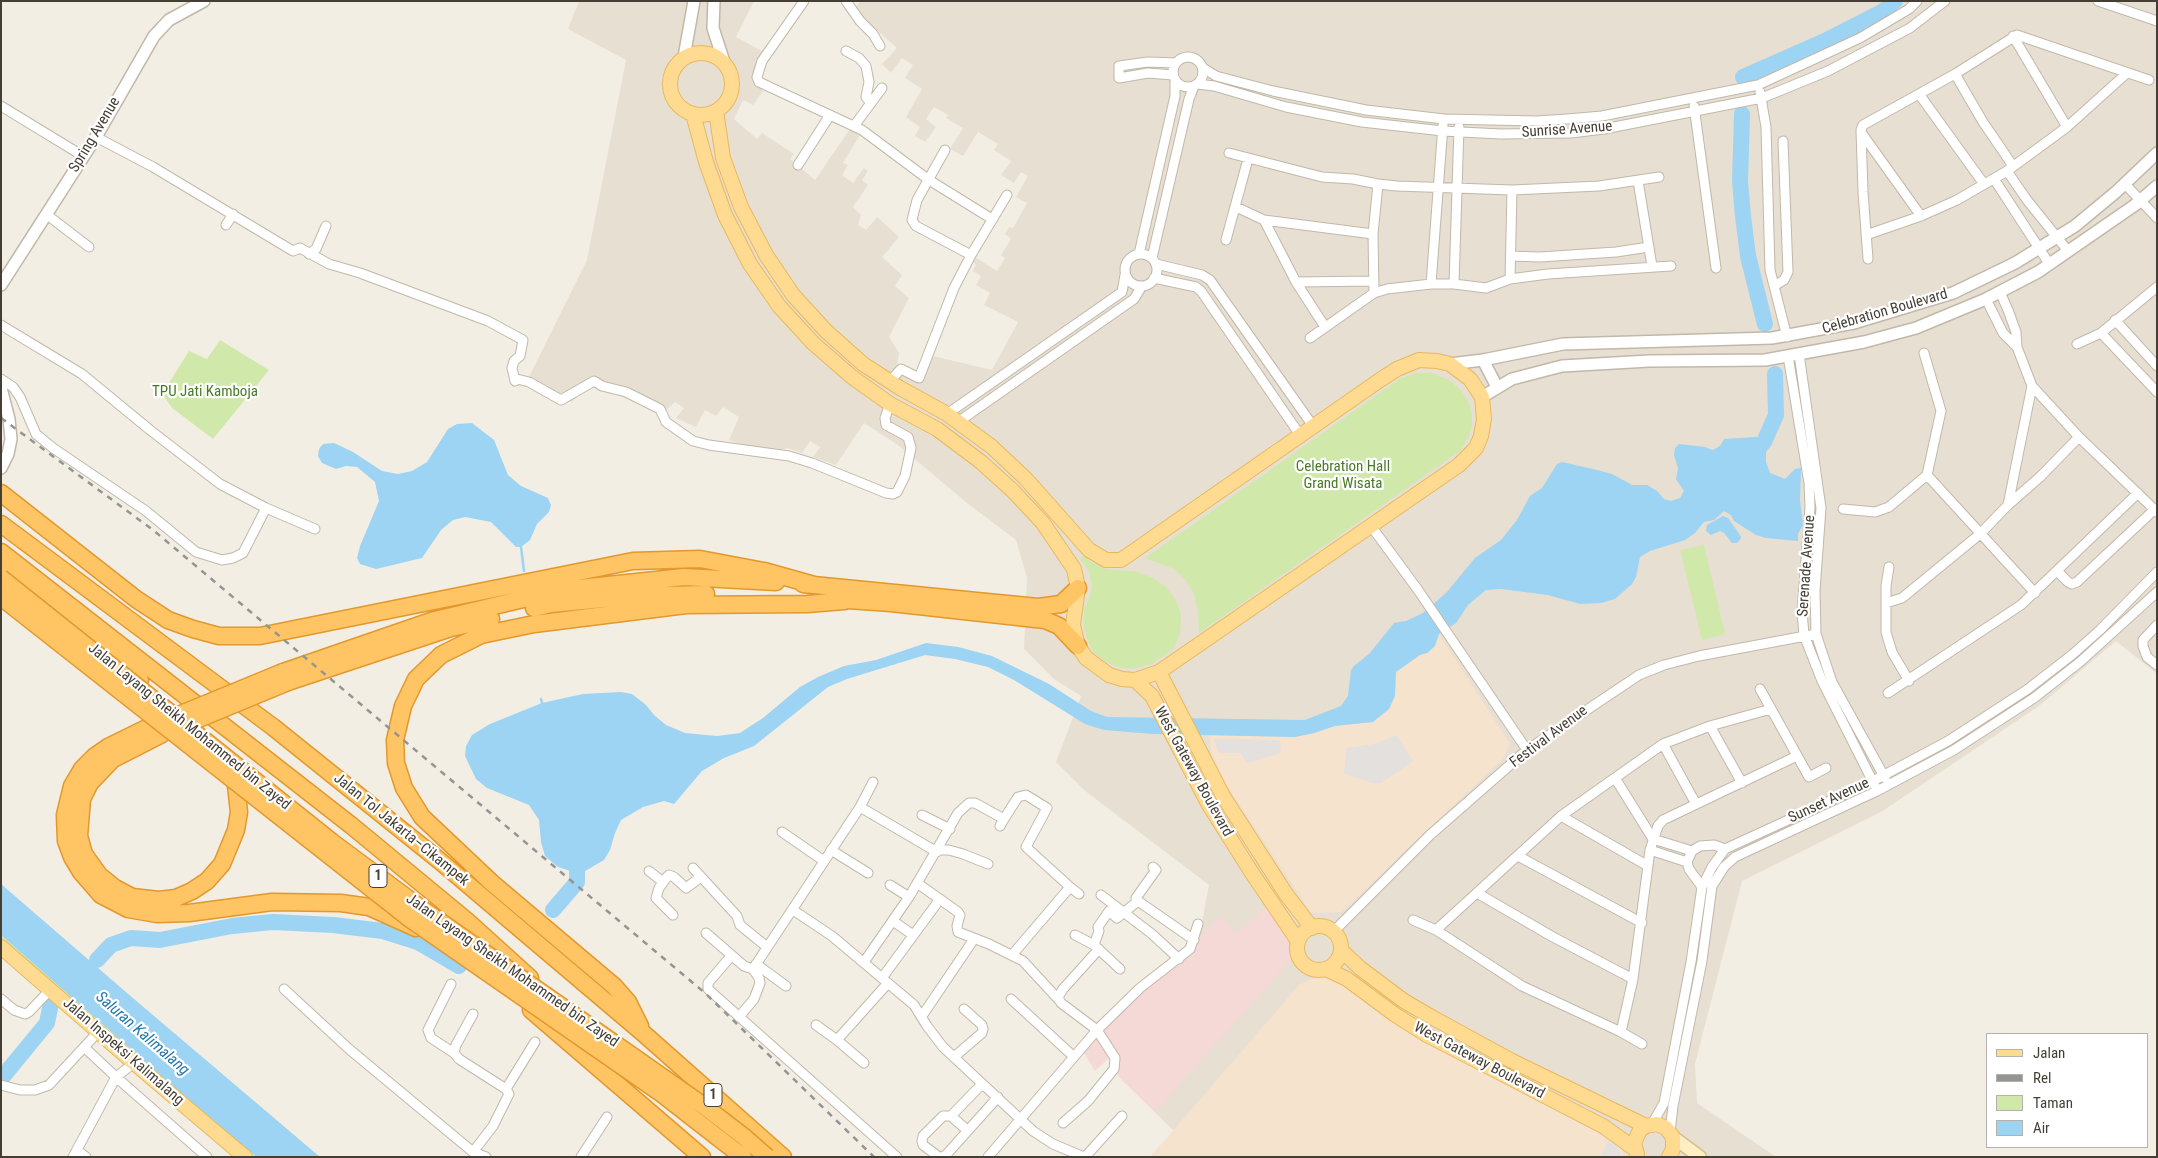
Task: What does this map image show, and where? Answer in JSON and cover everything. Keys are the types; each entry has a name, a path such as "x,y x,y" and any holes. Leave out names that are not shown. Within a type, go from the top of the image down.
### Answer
{"highway":[{"path":"1,492 136,599 168,620 219,636 260,636 632,561 700,559 814,584"},
{"name":"Jalan Tol Jakarta–Cikampek","path":"1,524 273,727 440,862 643,1033 784,1157"},
{"name":"Jalan Tol Jakarta–Cikampek","path":"1,552 352,826 467,921 729,1157"},
{"path":"1,567 110,654 214,745 232,772 236,785 239,812 236,830 222,864 207,880 192,891 176,898 159,900 132,896 115,888 99,875 84,854 79,836 79,817 82,799 90,783 100,771 113,759 160,728"},
{"path":"702,1157 495,980 435,939 399,920 369,907 341,903 272,902 189,913 158,914 128,908 101,895 81,872 72,857 66,841 65,815 67,800 72,786 82,769 95,756 108,747 431,621 561,590 684,577 814,584 1038,607 1061,604 1078,588"},
{"name":"Jalan Layang Sheikh Mohammed bin Zayed","path":"1,578 340,848 418,906 704,1106 767,1157"},
{"path":"286,677 451,628 551,604 686,594 797,596 891,603 1045,620 1060,626 1078,646"},
{"name":"Jalan Layang Sheikh Mohammed bin Zayed","path":"1,597 410,919 655,1088 743,1157"},
{"path":"643,1033 628,1002 614,986 492,884 422,817 404,788 396,764 395,740 403,706 416,679 441,655 481,635 534,624 686,605 807,604 844,600"}],"main road":[{"path":"697,52 712,54 724,62 731,74 732,88 727,101 716,111 694,114 681,107 672,96 670,82 674,68 684,57 697,52"},
{"path":"694,114 706,162 725,215 755,271 779,306 813,343 852,378 890,404 938,429 981,462 1013,491 1043,523 1074,569 1078,588 1073,625 1078,646 1086,658 1109,675 1135,680 1159,672 1460,465 1476,448 1482,436 1484,419 1482,396 1470,378 1450,364 1437,360 1419,360 1397,369 1121,560 1106,560 1089,550 1026,479 992,447 952,418 889,382 863,364 826,330 793,295 766,255 741,208 723,158 716,111"},
{"name":"West Gateway Boulevard","path":"1159,672 1223,796 1286,894 1312,928"},
{"name":"West Gateway Boulevard","path":"1135,680 1152,696 1209,805 1298,941"},
{"path":"1209,805 1223,796"},
{"path":"1323,927 1333,932 1340,943 1341,950 1336,962 1326,969 1315,969 1305,965 1298,954 1298,941 1304,933 1312,928 1323,927"},
{"name":"Jalan Inspeksi Kalimalang","path":"1,947 245,1157"},
{"name":"West Gateway Boulevard","path":"1341,950 1360,968 1404,1001 1468,1038 1512,1061 1649,1125 1662,1126 1671,1135"},
{"name":"West Gateway Boulevard","path":"1326,969 1347,979 1394,1014 1427,1035 1603,1126 1637,1153"},
{"path":"1504,1075 1512,1061"},
{"path":"1637,1153 1635,1137 1640,1130 1649,1125"},
{"path":"1671,1135 1693,1155"},
{"path":"1669,1157 1673,1149 1671,1135"}],"street":[{"name":"Spring Avenue","path":"1,285 96,137 154,36 169,20 204,1"},
{"path":"684,57 694,1"},
{"path":"714,1 713,28 724,62"},
{"path":"804,1 762,61 757,77 763,85 854,126 875,138 929,180 992,219"},
{"path":"846,1 860,21 873,34 880,46"},
{"name":"Sunrise Avenue","path":"1203,68 1216,76 1273,91 1366,110 1444,119 1567,120 1602,116 1758,85 1860,38 1908,9 1917,1"},
{"name":"Sunrise Avenue","path":"1196,85 1214,86 1286,107 1332,117 1442,131 1571,133 1604,129 1762,98 1828,71 1910,28 1945,1"},
{"path":"2098,1 2157,21"},
{"path":"1868,259 1863,192 1863,125 1955,74 2013,36 2020,35 2149,80"},
{"path":"2013,36 2067,127"},
{"path":"846,51 859,58 866,66 869,82 866,97 871,103"},
{"path":"1125,275 1135,285 1142,286 1149,284 1157,272 1154,261 1189,99 1196,85 1201,80 1203,68 1195,58 1181,58 1176,63 1174,96 1139,254"},
{"path":"1176,63 1148,62 1119,66 1119,78 1148,74 1174,78 1180,85 1187,87 1196,85"},
{"path":"1866,235 1921,216 1957,200 1994,179 2067,127 2127,73"},
{"path":"1955,74 2027,200 2068,251"},
{"path":"1758,85 1766,127 1770,270 1787,337"},
{"path":"854,126 882,88"},
{"path":"1920,94 1984,184"},
{"path":"1693,98 1716,268"},
{"path":"1,106 83,156"},
{"path":"798,165 830,115"},
{"path":"1431,284 1444,119"},
{"path":"1454,284 1459,119"},
{"path":"1863,135 1921,216"},
{"path":"96,137 153,168 293,251 300,248 329,264 360,273 488,321 524,340 520,356 514,361 512,368 514,381 517,379 529,382 561,400 594,381 602,386 626,392 660,409 666,422 693,441 708,446 789,456 812,462 870,487 893,494 897,492 905,476 911,448 908,437 886,424 885,418 890,404"},
{"path":"1774,286 1784,280 1788,272 1783,141"},
{"path":"944,150 917,200 912,216 913,223 971,255"},
{"path":"1229,153 1322,177 1353,179 1378,184 1440,188 1512,190 1599,186 1659,177"},
{"name":"Celebration Boulevard","path":"1450,364 1483,360 1563,344 1787,337 1854,323 1953,293 2015,264 2075,226 2125,184 2157,153"},
{"path":"1226,240 1248,158"},
{"path":"1994,179 2050,265"},
{"path":"1638,181 1652,266"},
{"path":"1374,293 1372,234 1378,184"},
{"path":"2125,184 2157,218"},
{"name":"Celebration Boulevard","path":"1482,396 1512,379 1534,372 1583,364 1754,361 1864,342 1916,328 1986,299 2050,265 2088,239 2157,186"},
{"path":"1510,279 1512,190"},
{"path":"889,382 901,370 919,378 954,288 1007,194"},
{"path":"1236,208 1264,220 1372,234"},
{"path":"46,214 89,247"},
{"path":"226,225 232,214"},
{"path":"1264,220 1296,282 1325,327"},
{"path":"309,254 316,249 326,226"},
{"path":"1511,256 1540,257 1616,252 1649,247"},
{"path":"952,418 1122,292 1125,275 1124,268 1127,261 1132,256 1146,254 1154,261 1210,280 1313,426"},
{"path":"1310,338 1374,293 1398,287 1454,284 1486,288 1510,279 1652,266 1671,266"},
{"path":"1154,278 1196,287 1201,291 1300,435"},
{"path":"1296,282 1374,281"},
{"path":"952,418 1134,299 1142,286"},
{"path":"2077,344 2101,333 2157,287"},
{"path":"2000,292 2016,332 2017,347 2032,386 2079,436 2155,511 2078,582 2072,584 2057,572"},
{"path":"1986,299 2003,334 2017,347"},
{"path":"2115,320 2157,366"},
{"path":"1,325 82,374 202,472 266,508 315,530"},
{"path":"2101,333 2157,392"},
{"path":"1843,509 1875,512 1889,507 1927,475 1941,411 1924,353"},
{"name":"Serenade Avenue","path":"1793,355 1821,508 1815,591 1816,634 1832,682 1889,785"},
{"name":"Serenade Avenue","path":"1793,355 1808,474 1810,508 1802,612 1804,635 1822,681 1877,791"},
{"path":"1483,360 1497,387"},
{"path":"1,379 14,388 20,397 36,434 53,448 146,511 196,552 222,560 233,558 243,553 266,508"},
{"path":"2008,505 2032,386"},
{"path":"1,388 10,419 11,439 8,454 1,468"},
{"path":"1886,603 1902,598 1980,534 2008,505 2041,476 2079,436"},
{"path":"1927,475 2035,593"},
{"path":"1888,693 2005,617 2035,593 2138,493"},
{"path":"1371,526 1427,603 1527,750"},
{"path":"1889,567 1886,632 1892,652 1909,680"},
{"name":"Sunset Avenue","path":"1725,849 1873,781 1956,735 2028,688 2073,654 2100,630 2157,572"},
{"name":"Sunset Avenue","path":"1671,1135 1673,1106 1702,961 1712,886 1724,867 1735,857 1877,791 1961,745 2034,698 2080,662 2157,592"},
{"path":"2157,625 2143,640 2142,646 2147,657 2157,665"},
{"name":"Festival Avenue","path":"1333,932 1430,835 1527,750 1639,675 1664,665 1699,656 1816,634"},
{"path":"1760,689 1809,777 1826,768"},
{"path":"1436,930 1561,816 1663,744 1710,726 1771,709"},
{"path":"1710,726 1742,783"},
{"path":"1956,735 1961,745"},
{"path":"1663,744 1696,804"},
{"path":"1621,1032 1633,979 1642,923 1650,850 1653,839 1663,820 1797,756"},
{"path":"1615,778 1653,839 1692,851"},
{"path":"754,966 860,807 873,782"},
{"path":"864,962 909,897 958,813 972,802 1002,823 1018,797 1026,795 1047,808 1026,846 1079,894"},
{"path":"860,807 937,851 949,850 988,864"},
{"path":"922,815 950,829"},
{"path":"1561,816 1648,866"},
{"path":"782,832 824,860"},
{"path":"1649,1125 1664,1104 1691,962 1702,886 1712,867 1725,849 1714,845 1700,846 1692,851 1688,862 1689,869 1702,886"},
{"path":"831,850 868,873"},
{"path":"1650,850 1688,862"},
{"path":"1518,856 1642,923"},
{"path":"1153,867 1156,870 1136,898 1194,940"},
{"path":"694,868 737,916 740,925 767,947"},
{"path":"649,871 663,882"},
{"path":"673,915 656,898 663,882 667,877 671,876 686,888 701,877"},
{"path":"917,883 960,915 957,926 958,932 1012,955 1026,964 1059,1000 1097,1030 1115,1058 1114,1069 1088,1101 1063,1123"},
{"path":"890,885 909,897"},
{"path":"1012,955 1070,887"},
{"path":"1477,893 1553,937 1633,979"},
{"path":"1101,895 1152,934 1179,959"},
{"path":"837,1040 885,981 913,936 940,899"},
{"path":"1059,1000 1059,994 1062,989 1096,947 1100,931 1098,927 1105,915 1109,911 1117,918 1138,901"},
{"path":"793,910 832,936 914,1005 934,1036 954,1057 1020,1120 1046,1140 1084,1157 1122,1116"},
{"path":"1413,920 1436,930 1522,986 1621,1032 1642,1044"},
{"path":"893,921 913,936"},
{"path":"988,1157 1097,1030 1140,988 1190,949 1198,924"},
{"path":"706,933 744,966 754,966 786,986"},
{"path":"1075,935 1096,947 1120,969"},
{"path":"922,1016 974,939"},
{"path":"731,956 706,987 897,1157"},
{"path":"739,1017 758,991 759,978 754,966"},
{"path":"451,984 428,1030 431,1038 454,1053 459,1059 506,1089"},
{"path":"1,999 14,1010 25,1014 51,989"},
{"path":"284,989 349,1049 473,1152 486,1157"},
{"path":"1011,999 1073,1056"},
{"path":"954,1057 982,1033 983,1029 982,1025 964,1009"},
{"path":"454,1053 473,1014"},
{"path":"816,1025 864,1063"},
{"path":"2,1085 20,1090 35,1090 49,1085 65,1070 99,1031"},
{"path":"473,1152 493,1126 508,1098 506,1089 535,1042"},
{"path":"84,1047 207,1157"},
{"path":"86,1157 75,1153 116,1077 134,1063"},
{"path":"951,1116 982,1084"},
{"path":"967,1130 951,1116 943,1116 923,1136 923,1145 941,1157 946,1155 998,1097"},
{"path":"581,1157 607,1117"},
{"path":"1058,1157 1062,1148"}],"shaded area":[{"path":"579,1 754,1 736,37 764,52 752,78 763,91 753,105 743,100 734,119 757,139 762,133 794,154 790,159 815,180 850,129 860,135 843,163 848,165 842,175 853,183 864,168 868,171 862,180 868,185 853,207 861,215 858,225 866,230 877,217 899,237 882,257 902,275 895,286 909,298 889,337 899,353 897,367 922,382 933,356 992,370 1018,322 984,305 990,293 976,285 981,276 973,271 976,264 972,262 975,257 997,271 1005,258 1001,255 1011,239 1005,234 1009,227 1013,228 1027,203 1016,197 1028,176 1021,172 1014,183 1001,175 1011,161 994,150 998,144 978,132 963,156 950,149 963,128 946,118 948,115 934,107 926,119 936,127 925,142 915,136 920,127 906,117 922,89 905,78 913,65 902,58 891,73 882,64 897,48 854,10 860,1 2157,1 2157,674 2116,641 2039,706 1881,812 1742,881 1695,1064 1697,1103 1776,1157 1150,1157 1174,1131 1120,1078 1110,1057 1095,1071 1190,954 1199,939 1209,885 1084,790 1056,762 1081,696 1054,679 1024,649 1027,578 1016,540 967,503 898,445 864,423 836,465 813,457 820,447 810,441 802,453 787,448 771,454 729,440 739,417 723,407 716,416 705,410 696,427 676,418 684,408 675,402 663,413 597,383 588,386 572,402 527,381 587,260 626,60 568,29"},
{"path":"1439,634 1510,744 1503,759 1342,912 1311,913 1225,783 1212,755 1209,735 1295,737 1335,726 1373,722 1395,681 1396,672 1420,654 1428,653 1435,646"},
{"path":"1396,735 1413,761 1381,783 1373,783 1344,774 1346,748 1375,744"},
{"path":"1214,739 1280,740 1281,753 1247,763 1241,753 1219,753"},
{"path":"1267,906 1286,933 1291,960 1155,1112 1120,1078 1110,1057 1095,1071 1081,1048 1147,988 1190,954 1199,939 1220,915 1236,933"},
{"path":"1326,977 1341,982 1450,1055 1619,1144 1625,1157 1150,1157 1299,985 1312,979"},
{"path":"1608,1141 1617,1146 1622,1157 1600,1157"}],"green space":[{"name":"TPU Jati Kamboja","path":"220,340 269,370 213,439 172,408 162,394 189,351 207,359"},
{"name":"Celebration Hall Grand Wisata","path":"1416,373 1432,373 1447,379 1459,388 1468,401 1472,413 1472,426 1468,438 1460,451 1199,633 1198,611 1194,594 1185,579 1174,569 1145,558 1401,378"},
{"path":"1704,545 1725,634 1702,640 1680,550"},
{"path":"1084,555 1091,562 1106,569 1137,572 1151,577 1166,587 1175,599 1181,614 1180,633 1174,648 1152,664 1137,668 1122,668 1107,663 1093,652 1084,626 1084,610 1092,586 1089,571 1080,559"},
{"path":"1,935 260,1157 245,1157 1,947"}],"water":[{"path":"472,423 494,440 508,475 521,486 548,498 551,505 549,512 537,524 530,540 521,547 516,547 491,522 465,517 453,520 441,530 422,558 376,569 360,564 357,558 360,546 379,501 375,482 357,467 346,466 336,469 322,463 318,456 319,449 323,444 334,443 353,452 382,471 398,474 412,471 427,462 448,429 457,424"},
{"path":"1756,437 1770,443 1766,452 1766,462 1770,473 1785,479 1795,469 1801,468 1800,500 1803,525 1798,534 1798,541 1766,538 1756,535 1734,521 1731,515 1724,511 1714,520 1704,522 1695,533 1685,540 1650,551 1640,557 1636,577 1632,584 1615,599 1601,603 1580,604 1548,595 1501,589 1486,590 1468,605 1456,623 1439,634 1435,646 1396,672 1395,696 1389,709 1373,722 1335,726 1295,737 1153,734 1104,730 1085,724 1014,680 988,667 955,659 925,655 847,679 828,687 754,746 724,758 702,771 674,804 664,801 643,807 621,820 610,850 604,860 580,874 558,867 545,856 541,842 539,820 529,805 487,788 476,779 465,756 466,746 472,735 490,724 542,703 583,694 621,692 632,694 666,725 685,733 717,736 740,733 763,718 800,687 818,677 844,666 876,660 926,643 958,647 992,656 1049,684 1091,711 1107,717 1305,720 1341,706 1348,696 1351,670 1354,666 1370,653 1394,623 1406,621 1423,613 1447,592 1475,558 1501,540 1517,520 1530,496 1542,488 1557,464 1562,462 1612,474 1632,485 1647,485 1657,491 1664,499 1671,501 1680,498 1684,491 1676,479 1678,468 1674,455 1675,448 1679,444 1705,447 1713,450 1720,446 1724,439"},
{"path":"1723,516 1728,518 1740,535 1741,538 1737,543 1732,543 1720,531 1711,535 1706,531 1707,525"},
{"name":"Saluran Kalimalang","path":"1,884 320,1157 257,1157 189,1100 1,935"}],"waterway":[{"path":"1743,77 1827,40 1882,12 1895,1"},
{"path":"1742,114 1740,181 1743,216 1748,256 1765,324"},
{"path":"1749,458 1764,442 1776,415 1775,374"},
{"path":"521,547 524,571"},
{"path":"541,699 542,703"},
{"path":"553,910 577,882 577,873"},
{"path":"97,960 111,945 131,938 160,940 232,926 273,922 333,925 383,931 418,942 459,966"},
{"path":"1,1079 47,1023 51,1003"}],"railway":[{"path":"1,418 153,530 705,993 874,1157"}]}
